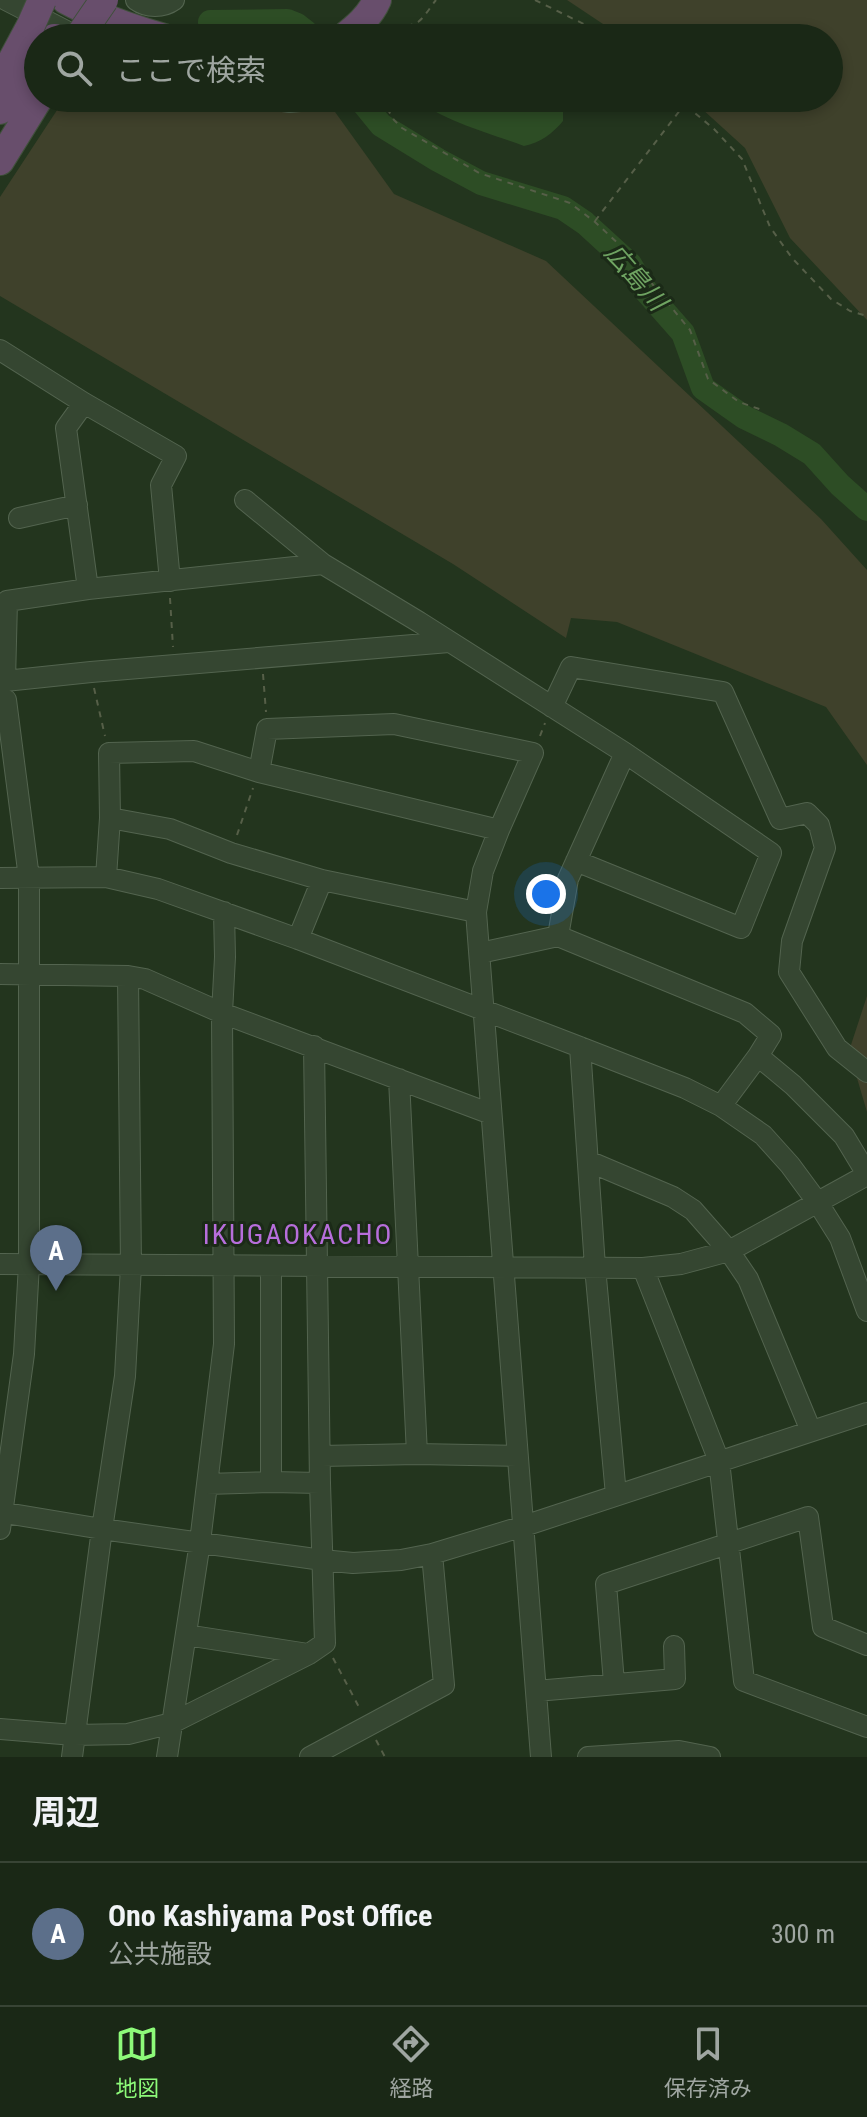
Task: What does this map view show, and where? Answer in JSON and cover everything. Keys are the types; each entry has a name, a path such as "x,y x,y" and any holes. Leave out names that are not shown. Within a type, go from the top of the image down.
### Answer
{"highway":[{"path":"66,0 122,24"},
{"path":"44,20 82,0"},
{"path":"89,24 104,0"},
{"path":"361,24 377,0"},
{"path":"378,24 392,0"},
{"path":"44,20 85,24"},
{"path":"0,83 24,49"},
{"path":"0,110 24,78"},
{"path":"0,145 25,112"},
{"path":"0,161 28,112"}],"street":[{"path":"6,0 53,24"},
{"path":"136,0 156,6 174,0"},
{"path":"0,350 176,456 161,485 170,581"},
{"path":"84,403 66,428 88,589"},
{"path":"245,500 323,564 625,753 771,853 741,928 576,861"},
{"path":"19,518 77,505"},
{"path":"323,564 88,589 7,601 2,688 29,878 29,1264 24,1354 1,1518 322,1560 353,1563 401,1560 432,1554 524,1526 867,1413"},
{"path":"2,688 91,672 449,642"},
{"path":"552,707 571,667 723,692 780,819 807,813 819,825 825,848 792,941 789,972 837,1048 867,1072"},
{"path":"259,772 267,729 394,724 533,753 483,871 476,912 541,1757"},
{"path":"106,877 110,818 109,753 194,751 259,772 499,830"},
{"path":"558,936 568,879 625,753"},
{"path":"110,818 170,829 231,853 322,880 476,912"},
{"path":"0,878 106,877 158,889 298,939 685,1088 721,1106 763,1135 790,1165 840,1238 867,1311"},
{"path":"298,939 322,880"},
{"path":"167,1757 200,1542 224,1344 224,912"},
{"path":"480,953 558,936 745,1013 771,1035 721,1106"},
{"path":"0,974 128,976 145,979 222,1013 491,1114"},
{"path":"72,1757 125,1376 131,1266 128,976"},
{"path":"314,1046 322,1560 317,1648"},
{"path":"580,1047 595,1267 616,1495"},
{"path":"0,1264 643,1268 681,1264 729,1251 867,1175 844,1136 793,1085 758,1056"},
{"path":"399,1079 417,1454"},
{"path":"588,1161 673,1197 693,1210 729,1251 748,1279 811,1431"},
{"path":"271,1267 271,1482"},
{"path":"643,1268 719,1461 744,1681 867,1727"},
{"path":"321,1456 517,1456"},
{"path":"207,1484 320,1483"},
{"path":"614,1683 606,1584 808,1517 823,1627 867,1645"},
{"path":"310,1757 444,1685 432,1554"},
{"path":"186,1635 317,1648"},
{"path":"536,1691 675,1679 674,1646"},
{"path":"0,1729 74,1735 128,1734 172,1723 317,1648"},
{"path":"588,1757 679,1751 710,1757"}],"path":[{"path":"412,24 417,23 436,0"},
{"path":"535,0 584,24"},
{"path":"389,112 402,128 479,173 570,203 595,222 637,261 690,330 708,379 739,402 762,410"},
{"path":"595,222 679,112"},
{"path":"694,112 742,159 770,227 792,258 831,299 850,311 867,316"},
{"path":"170,581 174,665"},
{"path":"261,658 267,729"},
{"path":"91,672 109,753"},
{"path":"533,753 552,707"},
{"path":"231,853 259,772"},
{"path":"317,1648 368,1725 385,1757"}],"shaded area":[{"path":"567,0 867,0 867,320 790,238 745,148 705,112 843,112 843,24 603,24"},
{"path":"56,112 335,112 394,194 546,261 821,519 867,570 867,765 826,707 617,622 571,618 566,638 453,564 0,296 0,197"},
{"path":"438,112 563,112 563,121 555,130 524,146"},
{"path":"867,996 867,1112 849,1051"}],"waterway":[{"name":"広島川","path":"210,22 287,21 294,24"},
{"name":"広島川","path":"370,112 381,125 481,183 563,208 585,223 630,264 646,291 683,333 703,388 744,417 812,454 867,509"}],"place":[{"name":"Ono Kashiyama Post Office","path":"56,1291"}],"district":[{"name":"IKUGAOKACHO","path":"298,1234"}]}
